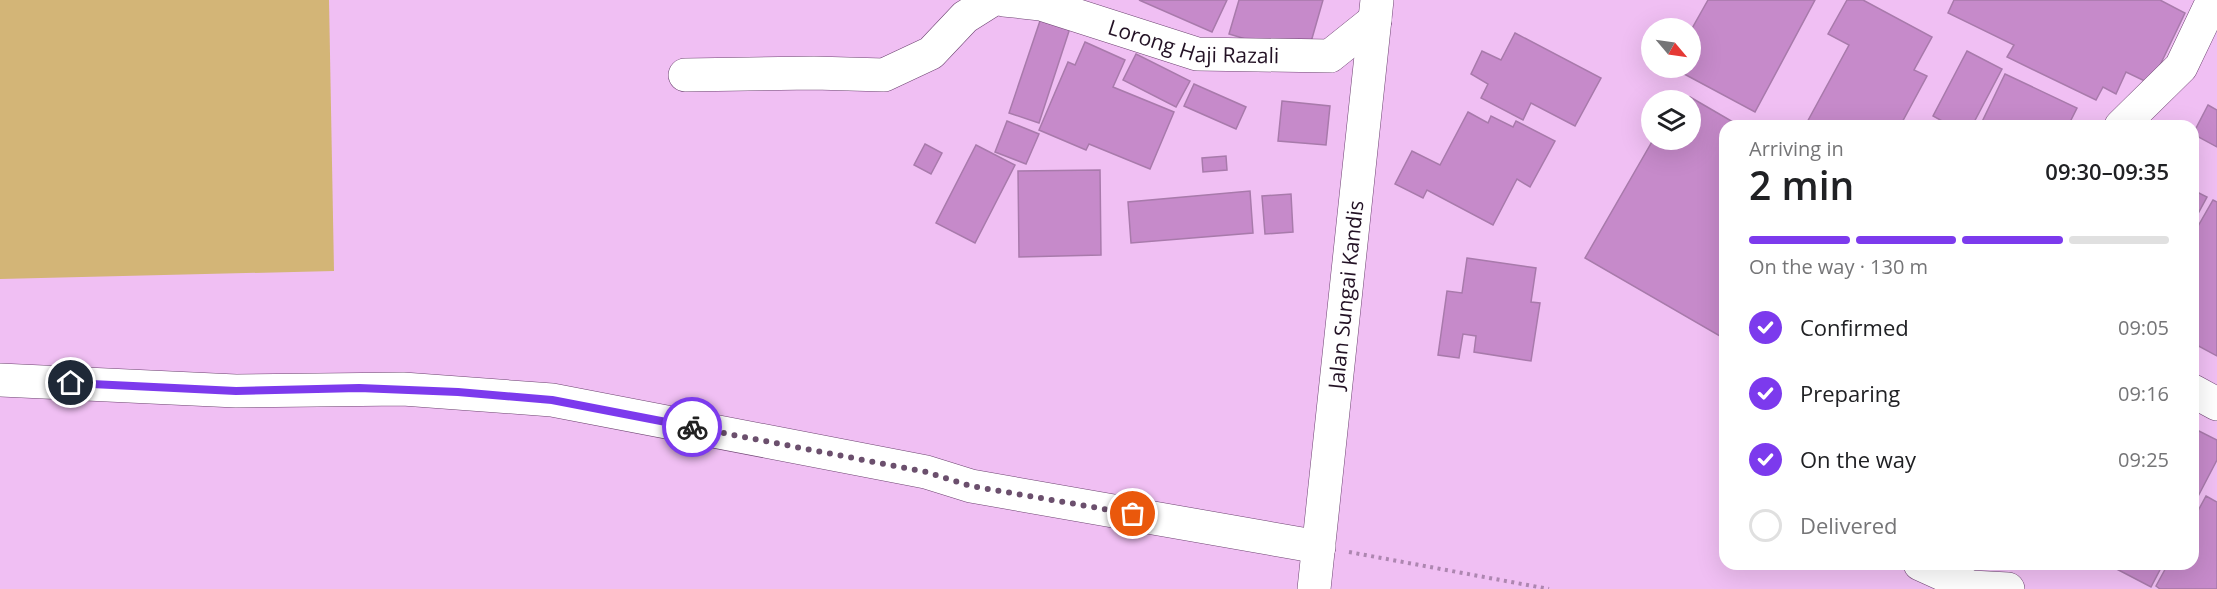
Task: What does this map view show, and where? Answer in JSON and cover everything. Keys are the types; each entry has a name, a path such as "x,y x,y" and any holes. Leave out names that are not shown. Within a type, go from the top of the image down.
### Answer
{"street":[{"path":"685,75 814,73 884,75 931,53 965,17 992,0"},
{"name":"Lorong Haji Razali","path":"1004,0 1041,4 1197,54 1330,56 1376,10"},
{"path":"2127,120 2181,67 2213,0"},
{"name":"Jalan Sungai Kandis","path":"1314,589 1376,10"},
{"path":"0,380 236,391 403,389 552,400 908,468 971,486 1319,547"},
{"path":"2199,394 2217,404"},
{"path":"1933,570 1971,587 2008,589"}],"path":[{"path":"1319,547 1549,589"}],"shaded area":[{"path":"0,0 329,0 334,271 0,279"}],"building":[{"path":"1139,0 1227,0 1212,32"},
{"path":"1239,0 1323,0 1309,49 1275,48 1229,34"},
{"path":"1708,0 1815,0 1755,112 1692,78 1701,78 1701,18 1698,18"},
{"path":"1847,0 1863,0 1932,37 1914,70 1927,76 1903,120 1808,120 1849,45 1828,34"},
{"path":"1954,0 2160,0 2185,13 2151,84 2126,72 2116,94 2103,87 2096,100 2007,57 2014,45 1948,13"},
{"path":"1043,12 1072,22 1039,123 1009,113"},
{"path":"1515,33 1601,78 1575,126 1531,103 1523,120 1481,98 1488,84 1471,74 1482,51 1501,60"},
{"path":"1085,42 1125,60 1113,87 1174,112 1150,169 1089,144 1086,150 1039,130 1068,62 1075,65"},
{"path":"1967,51 2002,69 1975,120 1940,120 1933,116"},
{"path":"1136,54 1190,81 1176,107 1123,80"},
{"path":"2005,74 2077,108 2071,120 1983,120"},
{"path":"1194,84 1246,107 1236,129 1184,106"},
{"path":"1282,101 1330,106 1326,145 1278,141"},
{"path":"1701,103 1730,120 1719,120 1719,336 1585,258 1647,150 1701,150"},
{"path":"2208,105 2217,110 2217,147 2199,137 2199,122"},
{"path":"1468,112 1488,123 1491,116 1513,127 1516,121 1555,141 1530,187 1517,179 1493,225 1427,190 1423,198 1395,184 1412,151 1440,165"},
{"path":"1007,121 1039,134 1026,164 995,152"},
{"path":"925,144 942,153 931,174 914,165"},
{"path":"976,145 1015,165 975,243 936,223"},
{"path":"1226,156 1227,170 1203,172 1202,158"},
{"path":"1100,170 1101,255 1019,257 1018,171"},
{"path":"1250,191 1253,233 1131,243 1128,202"},
{"path":"2199,193 2207,197 2199,212"},
{"path":"1291,194 1293,232 1265,234 1262,196"},
{"path":"2213,200 2217,202 2217,356 2199,346 2199,224"},
{"path":"1467,258 1536,268 1531,302 1540,303 1531,361 1474,352 1476,336 1463,334 1459,358 1438,355 1447,291 1462,293"},
{"path":"2199,431 2217,440 2217,460 2199,494"},
{"path":"2206,496 2217,502 2217,589 2160,589 2156,586 2165,570 2199,570 2199,509"},
{"path":"2118,570 2160,570 2151,587"}],"way so far":[{"path":"692,427 889,464 926,472 971,486 1133,514"}],"route":[{"path":"71,383 236,391 359,388 458,392 552,400 692,427"}]}
